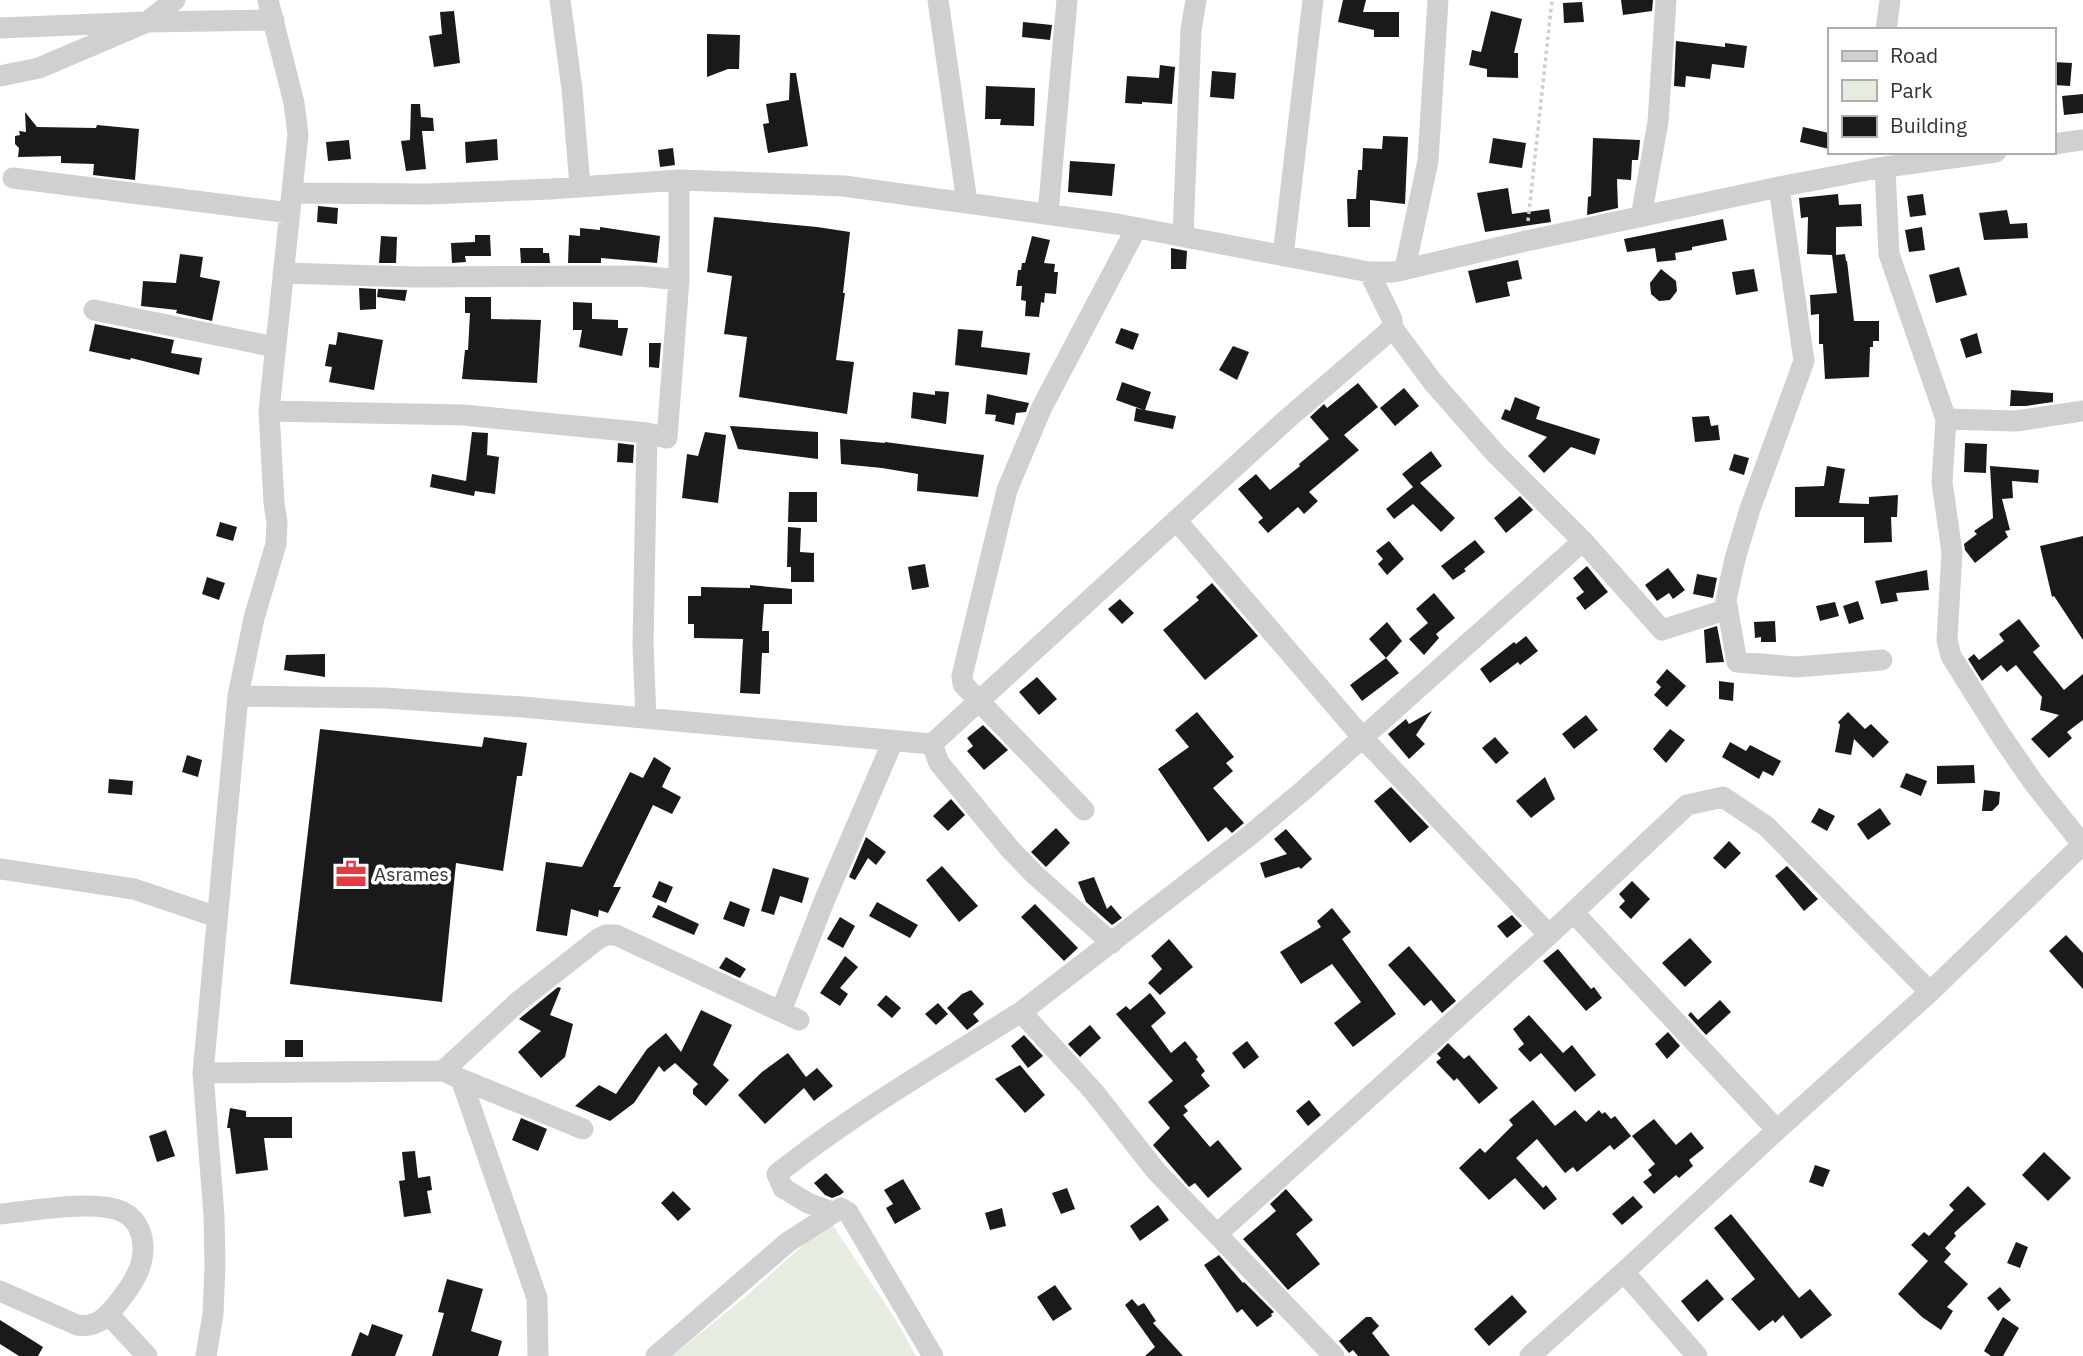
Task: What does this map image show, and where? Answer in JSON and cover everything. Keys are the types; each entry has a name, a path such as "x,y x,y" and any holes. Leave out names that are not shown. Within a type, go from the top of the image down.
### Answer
{"street":[{"path":"0,76 39,68 147,22 175,0"},
{"path":"559,0 572,89 580,186"},
{"path":"938,0 967,202"},
{"path":"1048,214 1067,0"},
{"path":"1183,236 1191,30 1196,0"},
{"path":"1283,256 1313,0"},
{"path":"1405,268 1428,161 1438,0"},
{"path":"1641,217 1658,122 1666,0"},
{"path":"1886,28 1890,0"},
{"path":"0,28 147,22 271,10 294,103 298,134 269,411 277,523 276,544 254,618 238,696 203,1073 214,1216 215,1266 213,1314 206,1356"},
{"path":"2055,144 2083,140"},
{"path":"13,178 292,203 678,180 844,186 967,202 1183,236 1369,272 1394,272 1880,163 1975,154"},
{"path":"1530,1356 1930,992 2083,845 2033,782 1951,656 1947,640 1952,552 1942,482 1946,419 1889,254 1880,163"},
{"path":"269,411 463,415 647,433 667,438 679,280 678,180"},
{"path":"1779,187 1804,361 1750,509 1735,559 1727,600 1737,662 1796,667 1882,660"},
{"path":"1084,810 978,701 963,684 962,676 1007,490 1042,407 1136,229"},
{"path":"1369,272 1392,319 1392,327 1432,381 1486,443 1583,541 1662,630 1728,608"},
{"path":"283,273 640,276 679,280"},
{"path":"93,310 275,347"},
{"path":"238,696 384,698 522,707 932,744 1286,420 1392,327"},
{"path":"1946,419 2016,421 2083,411"},
{"path":"646,718 643,645 647,433"},
{"path":"1176,520 1362,737 1549,935"},
{"path":"832,1212 808,1203 783,1188 776,1174 866,1111 1021,1012 1249,836 1583,541"},
{"path":"452,1075 519,1001 606,935 616,935 790,1015 825,899 893,741"},
{"path":"932,744 939,763 1010,849 1111,943"},
{"path":"1217,1234 1549,935 1687,805 1723,797 1766,826 1930,992"},
{"path":"0,869 134,889 217,917"},
{"path":"1573,912 1777,1130"},
{"path":"1021,1012 1094,1093 1156,1171 1334,1356"},
{"path":"203,1073 452,1075 583,1129"},
{"path":"452,1075 537,1298 538,1356"},
{"path":"0,1214 79,1206 106,1207 123,1212 137,1223 144,1242 142,1266 128,1290 100,1322 88,1326 77,1325 0,1291"},
{"path":"656,1356 788,1242 841,1208 848,1212 933,1356"},
{"path":"1624,1272 1697,1356"},
{"path":"108,1314 147,1356"}],"path":[{"path":"1526,241 1552,0"}],"green space":[{"path":"830,1221 896,1320 916,1356 672,1356 743,1299"}],"building":[{"path":"1343,0 1366,0 1363,12 1399,12 1399,37 1374,37 1374,30 1338,22"},
{"path":"1621,0 1653,0 1652,11 1623,15"},
{"path":"1582,2 1584,22 1564,23 1563,3"},
{"path":"454,11 460,63 434,67 429,36 442,34 440,12"},
{"path":"1491,11 1522,19 1514,53 1518,53 1518,78 1487,77 1487,69 1469,65 1472,50 1481,52"},
{"path":"1023,22 1052,25 1050,40 1022,37"},
{"path":"707,34 740,35 739,69 728,69 707,77"},
{"path":"1676,41 1725,47 1725,43 1747,46 1744,68 1712,64 1710,79 1686,76 1685,87 1674,86"},
{"path":"2055,62 2072,63 2070,86 2055,85"},
{"path":"1160,65 1175,67 1172,104 1125,103 1127,76 1159,78"},
{"path":"1212,71 1236,73 1234,99 1210,97"},
{"path":"790,73 796,73 808,146 768,153 763,124 769,123 766,104 789,100"},
{"path":"986,86 1035,88 1034,126 1000,125 1001,119 985,119"},
{"path":"2083,94 2083,113 2064,115 2062,96"},
{"path":"411,104 420,104 421,117 433,118 434,131 422,131 426,169 406,171 401,141 410,140"},
{"path":"25,112 37,127 96,128 97,125 139,129 135,180 93,175 94,164 61,163 61,156 18,157 19,148 15,144 15,136 20,135 19,131 26,132"},
{"path":"1803,127 1828,133 1828,149 1800,142"},
{"path":"1383,136 1408,137 1405,204 1370,200 1370,227 1348,227 1347,199 1356,199 1363,148 1382,149"},
{"path":"1493,138 1526,143 1522,168 1489,163"},
{"path":"1593,138 1640,140 1638,160 1632,160 1631,180 1617,179 1618,208 1587,215 1588,197 1591,196"},
{"path":"497,139 498,160 466,163 465,142"},
{"path":"349,140 351,159 328,161 326,142"},
{"path":"673,148 675,165 660,167 658,150"},
{"path":"1070,161 1115,164 1112,196 1068,192"},
{"path":"1508,188 1512,214 1549,209 1551,222 1485,232 1477,193"},
{"path":"1838,194 1839,205 1861,204 1862,226 1836,227 1836,255 1845,254 1847,261 1854,321 1879,321 1879,341 1873,341 1873,347 1870,347 1869,377 1825,379 1823,344 1819,344 1819,314 1811,315 1810,295 1837,293 1832,255 1807,254 1808,217 1801,218 1799,198"},
{"path":"1923,194 1926,215 1910,217 1907,196"},
{"path":"318,206 338,208 337,224 317,222"},
{"path":"2007,210 2010,224 2027,223 2028,238 1984,240 1979,213"},
{"path":"714,217 850,232 836,360 854,362 847,414 739,397 747,337 724,334 732,276 707,272"},
{"path":"1723,219 1727,240 1675,253 1676,260 1657,262 1655,248 1627,252 1624,239"},
{"path":"600,227 660,236 657,263 601,258 601,263 568,263 569,235 580,236 580,228 600,230"},
{"path":"1922,227 1925,250 1909,252 1905,230"},
{"path":"475,235 490,235 491,256 465,256 466,262 452,263 451,243 475,242"},
{"path":"381,236 397,237 396,263 379,263"},
{"path":"1032,236 1050,240 1044,263 1055,264 1054,272 1058,272 1056,294 1045,293 1039,317 1025,316 1026,301 1021,300 1022,286 1016,286 1018,270 1021,270 1022,263 1025,263"},
{"path":"520,248 543,248 543,253 549,253 550,263 521,263"},
{"path":"1171,248 1187,251 1186,269 1171,269"},
{"path":"180,254 203,257 200,277 220,281 212,321 176,313 177,310 141,306 143,281 176,283"},
{"path":"1518,260 1522,279 1507,282 1510,296 1476,303 1468,271"},
{"path":"1959,267 1967,295 1936,303 1929,275"},
{"path":"1661,269 1676,281 1677,291 1670,300 1659,301 1651,294 1650,283"},
{"path":"1754,269 1758,291 1736,295 1732,272"},
{"path":"359,288 376,289 376,309 360,310"},
{"path":"378,289 407,290 405,301 377,297"},
{"path":"465,297 491,297 491,319 541,320 537,383 462,379 465,350 468,350 470,313 465,313"},
{"path":"573,302 592,303 592,319 618,320 618,328 628,328 622,356 579,347 582,330 573,330"},
{"path":"95,324 174,340 171,353 202,358 199,375 131,358 130,360 89,351"},
{"path":"1121,328 1139,334 1133,350 1115,343"},
{"path":"958,329 983,331 981,347 1030,353 1027,375 955,365"},
{"path":"338,332 383,340 374,390 329,382 332,367 325,366 329,344 336,345"},
{"path":"1977,333 1982,353 1966,358 1960,339"},
{"path":"649,343 661,343 659,368 649,367"},
{"path":"1233,346 1249,352 1237,380 1219,370"},
{"path":"1122,382 1151,392 1145,410 1176,416 1173,429 1134,421 1136,408 1144,410 1116,400"},
{"path":"1358,383 1378,407 1344,435 1359,450 1309,492 1318,501 1304,514 1298,507 1268,533 1258,522 1263,518 1238,489 1256,474 1270,490 1300,466 1299,464 1329,439 1310,417 1324,404 1327,408"},
{"path":"1404,388 1419,406 1395,426 1380,408"},
{"path":"2011,390 2053,393 2053,402 2010,406"},
{"path":"935,391 949,392 946,424 911,418 913,392 935,395"},
{"path":"987,394 1029,403 1026,412 1016,413 1014,425 995,421 996,415 985,414"},
{"path":"1515,397 1540,407 1536,419 1600,439 1595,455 1571,447 1544,473 1528,456 1547,437 1501,419 1505,409 1510,411"},
{"path":"1709,416 1711,426 1718,425 1720,440 1695,442 1692,417"},
{"path":"730,426 818,432 818,459 738,449"},
{"path":"472,432 488,433 487,455 499,457 495,494 475,491 474,496 430,487 432,474 466,481"},
{"path":"705,432 726,435 718,503 682,498 687,454 698,456"},
{"path":"840,439 984,455 978,497 917,491 918,474 841,464"},
{"path":"618,443 634,445 633,463 617,462"},
{"path":"1965,443 1987,444 1986,473 1964,472"},
{"path":"1431,451 1442,466 1420,483 1455,518 1441,532 1413,504 1394,519 1386,509 1413,487 1402,474"},
{"path":"1734,454 1749,458 1744,475 1729,470"},
{"path":"1827,466 1845,469 1839,503 1869,504 1869,497 1898,495 1897,517 1891,517 1892,542 1864,543 1864,517 1795,517 1795,487 1824,486"},
{"path":"1990,466 2039,470 2038,483 2012,481 2013,498 2002,499 2010,530 2005,531 2008,537 1975,563 1965,550 1964,544 1977,534 1974,531 1993,518"},
{"path":"789,492 817,492 817,522 788,522"},
{"path":"1520,496 1533,510 1506,533 1494,518"},
{"path":"220,522 237,527 233,541 216,536"},
{"path":"788,527 801,528 800,552 814,553 814,582 791,582 791,567 787,567"},
{"path":"2083,536 2083,640 2054,596 2052,597 2040,546"},
{"path":"1475,540 1485,552 1453,580 1441,566"},
{"path":"1389,541 1404,559 1387,575 1378,564 1383,559 1376,551"},
{"path":"925,564 929,587 912,590 908,567"},
{"path":"1587,566 1608,592 1585,610 1576,598 1584,592 1573,578"},
{"path":"1668,568 1685,590 1673,599 1669,593 1657,601 1645,585"},
{"path":"1927,570 1929,590 1896,593 1898,601 1881,604 1875,581"},
{"path":"1697,574 1717,578 1713,598 1693,594"},
{"path":"207,577 225,583 219,600 202,594"},
{"path":"1212,583 1258,636 1205,680 1163,630 1199,600 1196,597"},
{"path":"750,585 792,589 792,604 764,604 762,631 769,631 769,653 762,653 760,694 740,693 743,639 694,638 694,624 688,624 688,596 701,596 701,587 750,588"},
{"path":"1434,593 1455,618 1436,634 1439,638 1424,655 1409,639 1428,623 1416,609"},
{"path":"1120,599 1134,613 1122,624 1108,609"},
{"path":"1858,601 1864,619 1849,624 1843,606"},
{"path":"1835,602 1839,616 1820,621 1816,606"},
{"path":"2019,619 2040,646 2033,652 2064,690 2083,674 2083,720 2067,732 2072,738 2049,758 2031,739 2059,715 2040,710 2042,697 2016,665 2007,672 2001,665 1982,681 1968,659 1974,654 1979,660 2004,641 1999,634"},
{"path":"1775,621 1776,642 1761,642 1761,637 1755,638 1754,622"},
{"path":"1387,622 1402,641 1386,658 1369,639"},
{"path":"1717,626 1724,662 1706,663 1704,630"},
{"path":"1526,636 1538,651 1490,683 1480,669 1514,642 1516,644"},
{"path":"325,654 325,677 284,670 286,655"},
{"path":"1386,658 1399,673 1362,701 1350,685"},
{"path":"1667,669 1686,686 1667,707 1654,695 1661,687 1656,682"},
{"path":"1037,677 1057,699 1039,715 1019,692"},
{"path":"1719,681 1734,683 1733,701 1719,699"},
{"path":"1432,711 1416,735 1425,744 1409,759 1388,734 1406,719 1409,724"},
{"path":"1197,712 1234,757 1226,763 1233,771 1213,788 1244,823 1232,833 1226,827 1208,842 1158,769 1189,747 1175,730"},
{"path":"1848,712 1865,729 1871,724 1889,742 1873,758 1854,739 1851,755 1835,752 1840,725 1838,722"},
{"path":"1586,715 1598,730 1574,749 1562,734"},
{"path":"983,725 1008,750 984,770 967,751 973,746 967,738"},
{"path":"320,729 482,747 484,737 527,743 522,776 517,776 503,871 456,863 442,1002 290,984"},
{"path":"1670,729 1685,740 1666,763 1653,749"},
{"path":"1495,737 1509,753 1496,764 1482,748"},
{"path":"1730,742 1746,751 1750,745 1781,761 1773,776 1763,771 1759,779 1722,757"},
{"path":"187,755 202,760 198,777 182,772"},
{"path":"654,757 671,768 662,787 681,797 672,814 653,805 613,887 621,887 608,913 599,910 598,917 571,909 567,936 536,931 546,862 582,867 630,772 643,778"},
{"path":"1974,765 1975,783 1937,784 1937,766"},
{"path":"1906,773 1927,781 1921,796 1900,787"},
{"path":"1545,777 1555,799 1531,818 1516,801"},
{"path":"109,779 133,781 132,795 108,793"},
{"path":"1391,787 1429,827 1410,843 1374,801"},
{"path":"1984,790 2000,792 1999,804 1992,811 1982,811"},
{"path":"951,799 965,815 948,831 933,816"},
{"path":"1819,808 1835,816 1827,831 1811,822"},
{"path":"1880,808 1891,824 1868,840 1857,824"},
{"path":"1056,828 1070,843 1046,867 1031,852"},
{"path":"1286,829 1312,859 1301,869 1299,867 1265,878 1260,863 1287,854 1274,839"},
{"path":"866,837 886,852 876,865 868,858 855,880 849,877"},
{"path":"1729,841 1741,853 1725,869 1713,858"},
{"path":"942,866 978,906 959,922 926,880"},
{"path":"1787,866 1818,899 1804,911 1775,876"},
{"path":"773,868 809,878 802,903 780,896 774,915 761,911"},
{"path":"1094,877 1107,909 1111,905 1122,918 1112,925 1086,902 1078,882"},
{"path":"659,881 673,887 666,903 652,897"},
{"path":"1632,881 1650,899 1631,919 1619,907 1625,901 1619,894"},
{"path":"730,901 750,909 744,927 723,919"},
{"path":"877,902 918,925 910,938 869,916"},
{"path":"1035,904 1078,948 1064,961 1021,917"},
{"path":"658,905 699,924 694,935 652,917"},
{"path":"1332,908 1351,932 1342,939 1396,1014 1353,1047 1334,1023 1361,1002 1332,964 1301,984 1280,952 1321,927 1317,921"},
{"path":"1512,915 1522,926 1507,938 1497,926"},
{"path":"840,917 855,926 843,948 827,939"},
{"path":"2066,935 2083,953 2083,989 2049,951"},
{"path":"1690,938 1712,962 1685,987 1662,963"},
{"path":"1169,939 1193,967 1160,995 1148,983 1162,969 1151,956"},
{"path":"1409,946 1456,1001 1442,1013 1431,1000 1424,1006 1388,965"},
{"path":"1558,949 1591,989 1594,987 1602,998 1586,1011 1543,961"},
{"path":"845,956 858,967 840,988 848,994 840,1006 820,993"},
{"path":"726,957 746,969 740,978 719,968"},
{"path":"558,987 561,988 550,1015 573,1024 565,1057 541,1078 518,1052 541,1031 519,1019"},
{"path":"971,990 984,1004 973,1014 979,1021 967,1030 947,1008 962,994"},
{"path":"1150,993 1166,1013 1151,1026 1171,1053 1185,1041 1198,1057 1196,1059 1205,1071 1201,1075 1210,1086 1184,1106 1188,1111 1183,1115 1210,1147 1218,1140 1242,1169 1208,1198 1195,1183 1189,1187 1153,1145 1170,1128 1148,1102 1173,1081 1116,1014 1126,1006 1130,1010"},
{"path":"886,995 901,1008 892,1018 877,1005"},
{"path":"1720,1000 1731,1012 1706,1035 1688,1015 1691,1012 1698,1020"},
{"path":"938,1003 948,1014 936,1025 925,1014"},
{"path":"701,1010 732,1025 713,1065 729,1080 706,1106 693,1094 693,1089 698,1084 675,1063 664,1072 659,1066 634,1103 610,1121 575,1106 599,1085 616,1094 647,1049 666,1033 681,1052"},
{"path":"1529,1015 1563,1053 1572,1045 1596,1075 1575,1092 1541,1053 1530,1062 1518,1049 1524,1044 1513,1029"},
{"path":"1090,1025 1101,1038 1080,1057 1068,1044"},
{"path":"1668,1032 1680,1046 1667,1059 1655,1044"},
{"path":"1024,1035 1043,1056 1028,1068 1011,1046"},
{"path":"285,1040 303,1040 303,1057 285,1057"},
{"path":"1247,1041 1259,1057 1244,1069 1232,1053"},
{"path":"1448,1043 1464,1059 1469,1055 1498,1088 1479,1104 1457,1078 1454,1081 1436,1062 1441,1058 1437,1054"},
{"path":"788,1053 806,1077 817,1068 833,1086 814,1101 804,1088 765,1124 738,1095 762,1072"},
{"path":"1020,1065 1045,1095 1025,1113 995,1079"},
{"path":"1309,1100 1321,1115 1308,1126 1296,1111"},
{"path":"1533,1100 1555,1126 1575,1110 1586,1122 1599,1110 1611,1119 1615,1116 1631,1136 1614,1150 1610,1145 1577,1172 1573,1167 1565,1173 1537,1139 1516,1158 1543,1188 1546,1185 1557,1199 1544,1210 1515,1178 1489,1200 1459,1168 1480,1148 1485,1153 1513,1125 1509,1120"},
{"path":"230,1108 246,1111 246,1117 292,1117 292,1138 264,1138 268,1170 236,1174 230,1128 227,1128"},
{"path":"521,1118 547,1129 538,1151 512,1140"},
{"path":"1654,1119 1676,1145 1691,1132 1704,1148 1689,1160 1693,1166 1679,1178 1676,1175 1654,1194 1643,1182 1652,1175 1648,1170 1655,1164 1632,1136"},
{"path":"166,1130 175,1156 157,1162 149,1136"},
{"path":"415,1151 418,1178 430,1176 432,1190 427,1191 431,1213 404,1217 399,1181 405,1180 402,1152"},
{"path":"2044,1152 2071,1178 2048,1201 2022,1175"},
{"path":"1815,1165 1830,1170 1823,1187 1809,1182"},
{"path":"826,1173 844,1192 832,1198 825,1195 814,1183"},
{"path":"903,1179 921,1209 895,1224 886,1208 893,1204 884,1190"},
{"path":"1968,1186 1986,1204 1954,1233 1956,1236 1945,1248 1951,1254 1944,1262 1968,1284 1947,1307 1953,1311 1941,1330 1922,1317 1898,1294 1928,1261 1911,1245 1924,1232 1929,1236 1954,1210 1949,1205"},
{"path":"1067,1188 1075,1209 1061,1214 1052,1193"},
{"path":"1286,1189 1313,1220 1296,1234 1320,1264 1288,1290 1243,1239 1276,1211 1270,1204"},
{"path":"673,1191 691,1209 678,1221 661,1203"},
{"path":"1633,1196 1643,1207 1622,1225 1612,1214"},
{"path":"1158,1205 1169,1220 1140,1241 1130,1226"},
{"path":"1002,1208 1006,1226 990,1230 985,1213"},
{"path":"1731,1214 1799,1298 1810,1289 1832,1315 1801,1339 1783,1315 1775,1323 1773,1320 1759,1331 1731,1299 1755,1279 1714,1228"},
{"path":"2016,1242 2028,1247 2020,1268 2007,1263"},
{"path":"1219,1255 1243,1283 1274,1312 1257,1327 1242,1309 1237,1313 1204,1265"},
{"path":"447,1279 483,1289 471,1331 502,1341 498,1356 432,1356 444,1313 438,1312"},
{"path":"1707,1279 1724,1299 1698,1322 1681,1301"},
{"path":"1055,1285 1072,1309 1053,1321 1037,1297"},
{"path":"2000,1287 2011,1300 1998,1311 1987,1298"},
{"path":"1512,1295 1527,1312 1489,1346 1474,1329"},
{"path":"1132,1299 1138,1306 1144,1303 1156,1321 1153,1323 1183,1356 1145,1356 1155,1347 1125,1305"},
{"path":"1366,1317 1371,1317 1379,1326 1372,1333 1390,1356 1358,1356 1353,1350 1349,1353 1339,1341"},
{"path":"2003,1317 2019,1328 2003,1356 1991,1356 1984,1351"},
{"path":"0,1320 43,1347 38,1356 19,1356 0,1344"},
{"path":"372,1324 403,1335 395,1356 351,1356 360,1332 368,1336"}],"place":[{"name":"Asrames","path":"351,874"}]}
